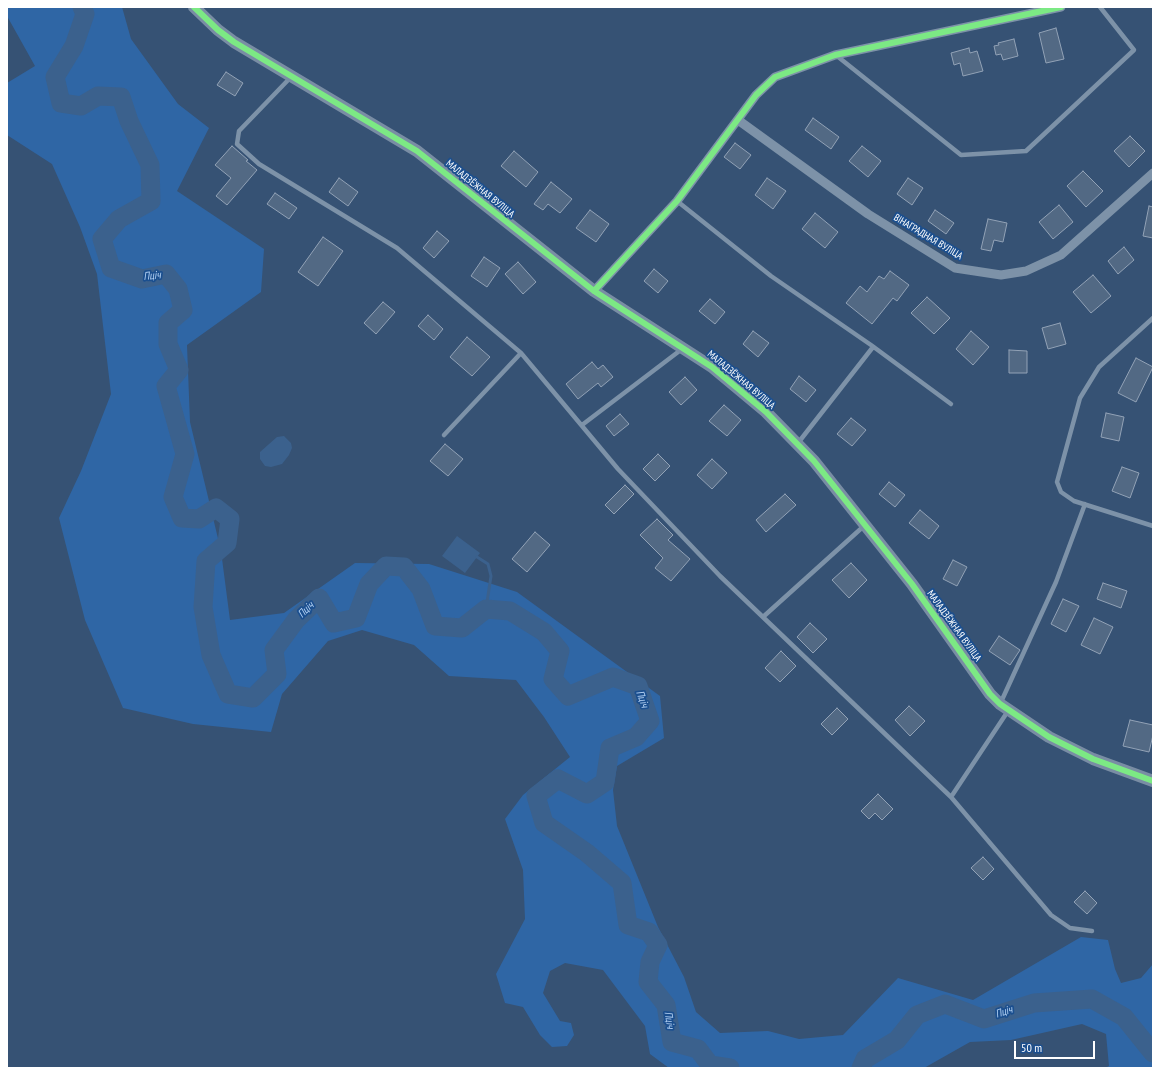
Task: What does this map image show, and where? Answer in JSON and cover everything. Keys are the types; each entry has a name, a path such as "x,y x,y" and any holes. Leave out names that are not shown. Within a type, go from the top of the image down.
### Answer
{"street":[{"name":"МАЛАДЗЁЖНАЯ ВУЛІЦА","path":"194,7 218,30 234,42 417,151 594,292 712,366 766,412 814,461 912,584 990,694 1004,707 1049,737 1093,758 1153,781"},
{"path":"594,292 677,201 756,95 775,77 835,55 1061,7"},
{"name":"ВІНАГРАДНАЯ ВУЛІЦА","path":"738,120 868,214 955,268 1001,275 1026,271 1060,255 1153,173"}],"lane":[{"path":"835,55 961,155 1026,151 1134,50 1100,7"},
{"path":"291,76 240,131 237,144 260,164 397,248 521,353 618,469 720,576 951,797 1051,915 1070,928 1092,931"},
{"path":"677,201 770,276 873,347 951,404"},
{"path":"1153,318 1099,367 1080,398 1056,482 1061,492 1074,501 1153,526"},
{"path":"798,444 873,347"},
{"path":"582,425 683,348"},
{"path":"444,435 521,353"},
{"path":"951,797 1004,707 1056,582 1085,504"},
{"path":"763,617 865,525"}],"shaded area":[{"path":"7,7 122,7 131,39 178,104 209,128 177,191 264,249 261,292 187,345 190,422 221,551 230,620 284,613 355,563 429,564 517,592 660,696 664,738 617,766 613,790 617,826 658,927 684,977 696,1012 720,1033 768,1031 799,1039 843,1035 898,978 973,1000 1081,937 1108,940 1115,969 1121,983 1141,978 1153,964 1153,1068 1105,1068 1109,1066 1106,1034 1082,1024 1011,1040 970,1042 924,1068 669,1068 650,1054 645,1026 603,970 565,963 550,971 543,993 560,1021 571,1023 574,1035 567,1046 552,1047 540,1035 523,1007 505,1003 496,974 525,919 523,870 505,819 523,795 570,757 544,717 516,680 449,676 414,645 362,630 328,641 282,694 271,732 193,724 123,708 85,620 59,518 81,471 111,394 97,274 80,227 52,164 7,135 7,83 35,66 7,16"},
{"path":"284,436 291,443 292,448 289,455 282,464 271,467 265,466 260,459 260,452 277,437"},
{"path":"457,536 480,553 465,573 442,556"}],"building":[{"path":"1056,28 1064,59 1046,63 1039,33"},
{"path":"1014,39 1018,56 1003,60 1001,54 996,55 994,46 999,45 998,43"},
{"path":"969,48 970,53 977,51 983,71 963,76 960,63 954,65 951,53"},
{"path":"226,72 243,83 235,96 217,85"},
{"path":"813,118 839,137 831,149 805,130"},
{"path":"1130,136 1145,151 1129,167 1114,151"},
{"path":"735,143 751,155 740,169 724,157"},
{"path":"232,146 257,170 227,205 216,196 231,178 215,165"},
{"path":"862,146 881,161 868,177 849,161"},
{"path":"514,151 538,172 526,187 501,166"},
{"path":"1083,171 1103,191 1086,207 1067,186"},
{"path":"339,178 358,192 348,206 329,192"},
{"path":"767,178 786,191 773,209 755,195"},
{"path":"908,178 923,188 912,205 897,194"},
{"path":"551,182 572,199 560,213 548,204 543,210 534,204"},
{"path":"275,193 297,208 289,219 267,204"},
{"path":"1059,205 1073,222 1053,239 1039,222"},
{"path":"1149,206 1153,207 1153,238 1143,236"},
{"path":"590,210 609,224 596,242 576,228"},
{"path":"935,210 954,223 946,234 928,221"},
{"path":"815,213 838,232 825,248 802,229"},
{"path":"988,219 1007,223 1003,242 994,240 991,251 981,249"},
{"path":"437,231 449,241 434,258 423,248"},
{"path":"323,237 343,251 318,286 298,272"},
{"path":"1124,247 1134,260 1118,274 1108,261"},
{"path":"484,257 500,268 487,287 471,276"},
{"path":"518,262 536,282 523,294 505,274"},
{"path":"654,269 668,281 658,293 644,281"},
{"path":"890,271 909,285 897,301 893,298 872,324 846,303 860,286 867,292 879,276 884,279"},
{"path":"1093,275 1111,296 1091,313 1073,292"},
{"path":"927,297 950,318 934,334 911,313"},
{"path":"710,299 725,312 715,324 699,311"},
{"path":"383,302 395,312 376,334 364,323"},
{"path":"428,315 443,329 434,340 418,326"},
{"path":"1060,323 1066,344 1048,349 1042,328"},
{"path":"753,331 769,343 758,357 743,344"},
{"path":"971,331 989,347 973,365 956,349"},
{"path":"467,337 490,357 472,376 450,357"},
{"path":"1009,350 1027,351 1027,373 1009,373"},
{"path":"1136,358 1153,367 1136,402 1118,393"},
{"path":"592,362 598,369 603,365 613,377 601,387 598,383 578,399 566,384"},
{"path":"799,376 816,390 806,402 790,389"},
{"path":"685,377 697,390 681,405 669,392"},
{"path":"724,405 741,420 727,436 709,421"},
{"path":"1106,413 1124,417 1119,441 1101,437"},
{"path":"620,414 629,424 614,436 606,426"},
{"path":"851,418 866,430 852,446 837,434"},
{"path":"445,444 463,459 448,476 430,461"},
{"path":"658,454 670,466 655,481 643,469"},
{"path":"712,459 727,473 712,489 697,475"},
{"path":"1122,467 1139,473 1130,498 1112,491"},
{"path":"889,482 905,495 895,507 879,494"},
{"path":"625,485 634,494 614,514 605,505"},
{"path":"785,494 796,505 766,532 756,520"},
{"path":"920,510 939,526 929,539 909,523"},
{"path":"657,519 673,535 668,540 690,559 671,581 655,568 663,558 640,535"},
{"path":"535,532 550,545 527,572 512,559"},
{"path":"953,560 967,567 957,586 943,579"},
{"path":"851,563 867,580 849,598 832,580"},
{"path":"1103,583 1127,591 1121,608 1097,599"},
{"path":"1063,599 1079,606 1066,632 1051,624"},
{"path":"1094,618 1113,627 1100,654 1081,645"},
{"path":"810,623 827,639 813,653 797,637"},
{"path":"999,636 1020,650 1010,665 989,651"},
{"path":"781,651 796,666 780,682 765,668"},
{"path":"909,706 925,721 910,736 895,720"},
{"path":"837,708 848,719 832,735 821,724"},
{"path":"1130,720 1153,725 1153,735 1149,752 1123,746"},
{"path":"878,794 893,809 882,820 875,813 869,819 861,811"},
{"path":"983,857 994,869 983,880 971,868"},
{"path":"1085,891 1097,903 1087,914 1074,902"}],"waterway":[{"name":"Пціч","path":"82,7 85,14 74,46 55,77 61,103 81,106 98,96 121,97 129,121 150,165 151,201 119,219 102,239 111,268 142,279 166,274 178,289 183,310 168,323 168,344 179,370 166,386 185,454 173,497 182,518 199,519 216,508 230,519 227,543 206,561 203,607 211,655 228,694 253,698 277,674 274,650 296,620 319,598 334,623 356,618 369,584 386,566 404,567 421,589 435,626 462,628 486,609 510,611 544,632 560,651 553,679 568,696 613,677 638,686 650,721 636,737 610,748 605,782 587,794 558,779 536,796 544,823 587,853 622,883 628,925 649,932 658,945 650,962 648,982 666,1005 672,1042 698,1049 710,1065 730,1068"},
{"path":"477,557 488,564 491,576 486,609"},
{"name":"Пціч","path":"861,1068 865,1059 897,1040 917,1015 945,1004 984,1019 1034,1003 1092,999 1124,1017 1153,1053"}],"cycle path":[{"path":"194,7 218,30 234,42 417,151 594,291 712,367 766,412 814,461 912,584 990,694 1000,704 1049,737 1093,759 1153,781"},
{"path":"594,291 677,201 756,95 775,77 835,55 1061,7"}]}
